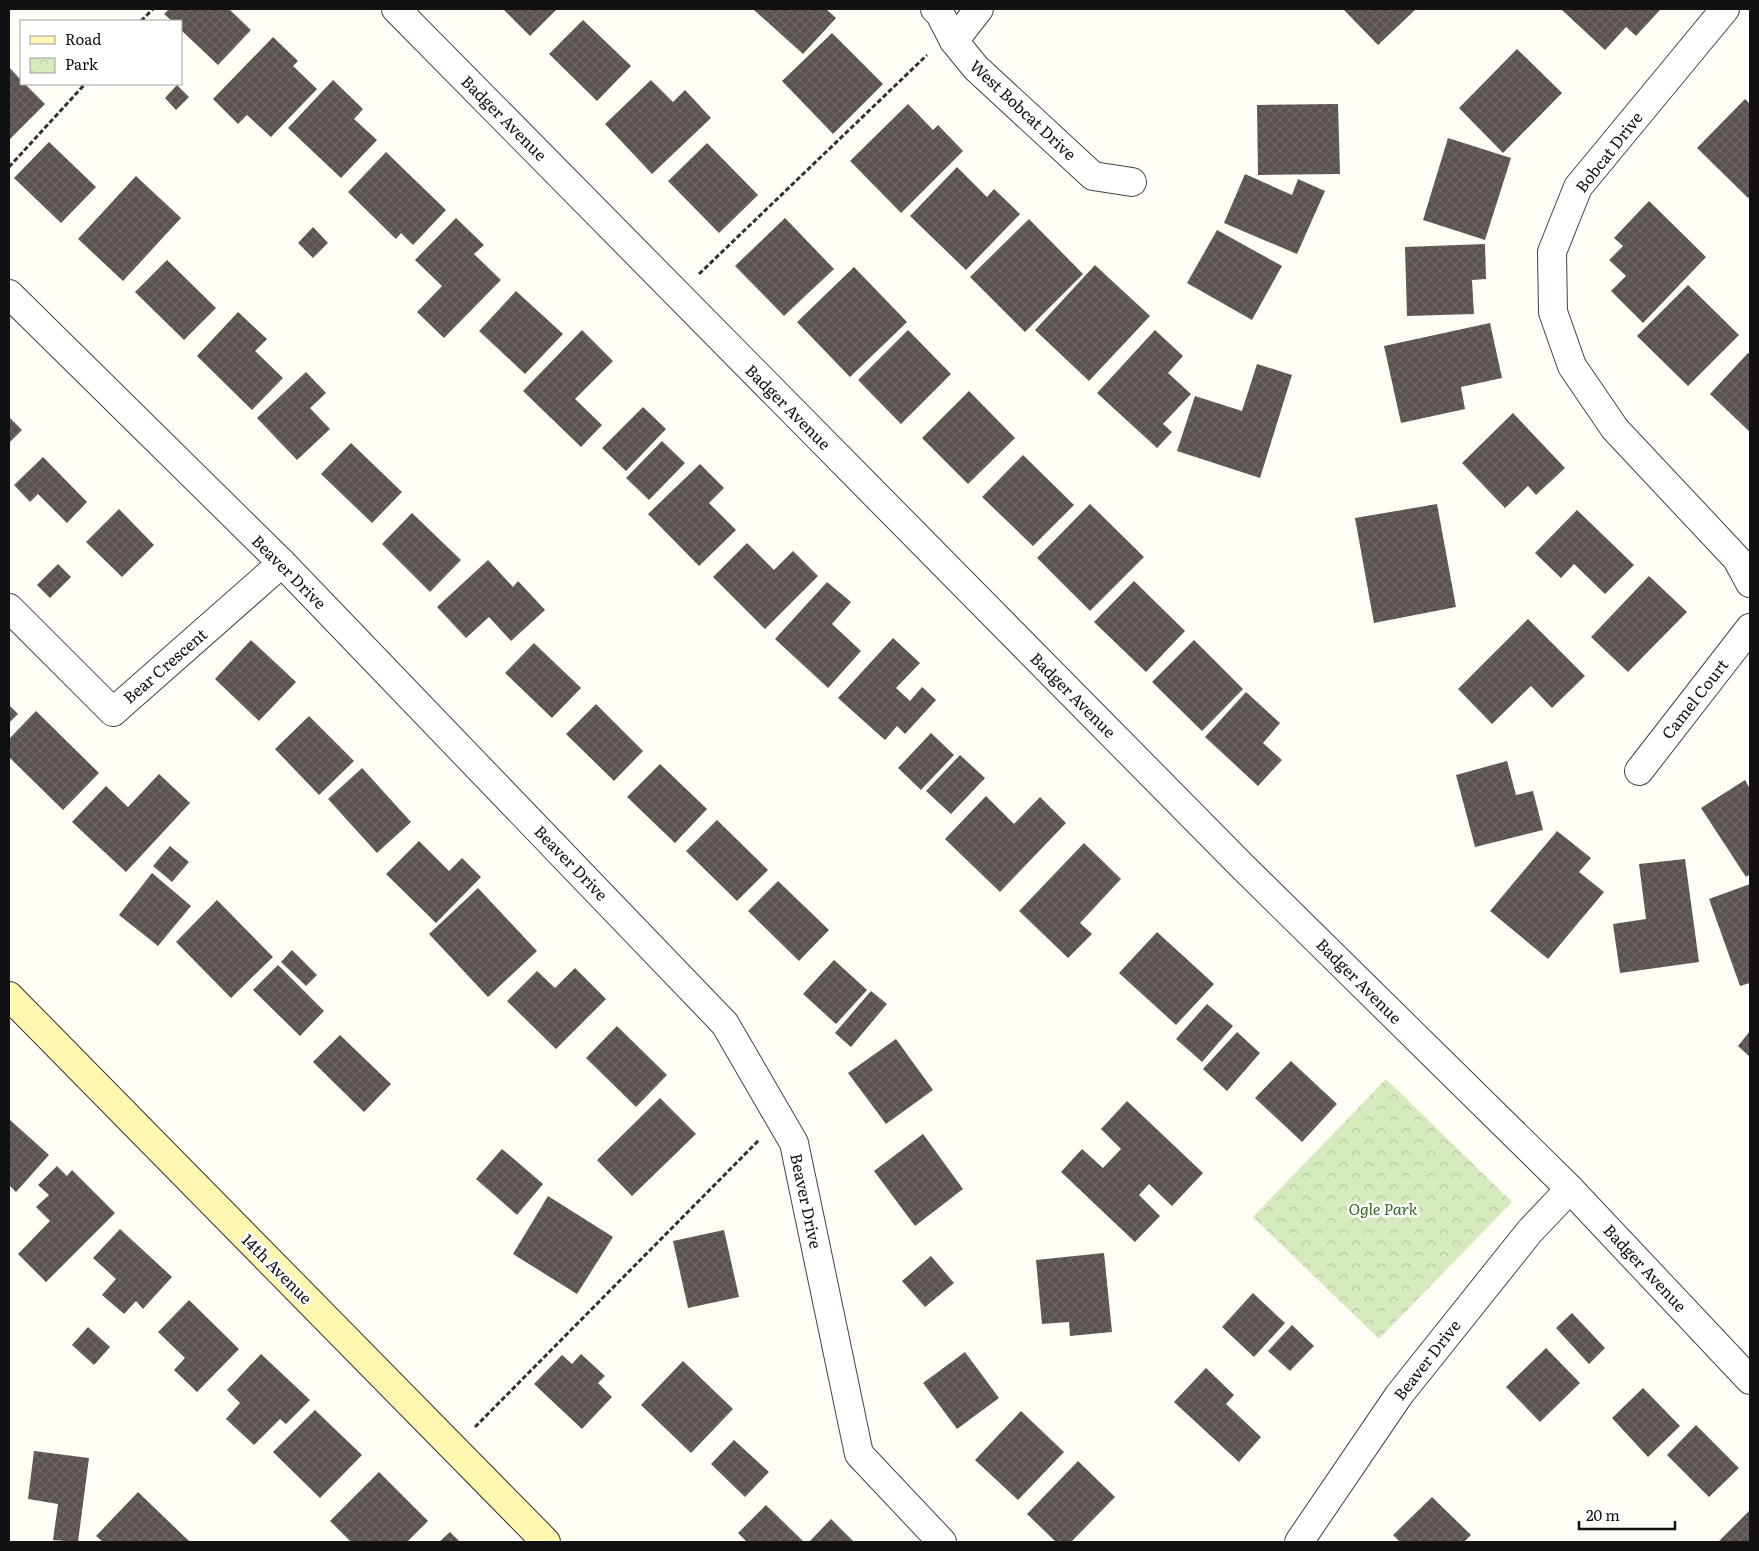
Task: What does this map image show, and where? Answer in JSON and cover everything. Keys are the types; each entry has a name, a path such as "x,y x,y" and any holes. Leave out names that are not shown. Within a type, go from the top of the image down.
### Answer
{"street":[{"name":"Badger Avenue","path":"396,9 1242,866 1570,1189 1750,1380"},
{"name":"West Bobcat Drive","path":"935,9 940,14 943,45 976,68 1093,176 1132,182"},
{"path":"943,45 978,9"},
{"name":"Bobcat Drive","path":"1725,9 1578,187 1552,252 1553,312 1572,366 1615,429 1737,559 1750,583"},
{"name":"Beaver Drive","path":"9,294 282,563 726,1024 794,1143 858,1454 942,1542"},
{"name":"Bear Crescent","path":"9,608 113,712 282,563"},
{"name":"Camel Court","path":"1639,771 1750,628"},
{"name":"14th Avenue","path":"9,996 546,1542"},
{"name":"Beaver Drive","path":"1299,1542 1399,1395 1530,1232 1570,1189"}],"path":[{"path":"142,20 153,9"},
{"path":"694,278 943,45"},
{"path":"9,167 84,85"},
{"path":"454,1449 781,1119"}],"green space":[{"name":"Ogle Park","path":"1386,1079 1512,1202 1379,1339 1253,1217"}],"building":[{"path":"169,9 229,9 251,30 218,65 182,31 182,20 171,20 164,14"},
{"path":"503,9 557,9 530,36"},
{"path":"753,9 826,9 836,18 803,54"},
{"path":"1343,9 1416,9 1378,45"},
{"path":"1563,9 1661,9 1636,36 1626,27 1605,50"},
{"path":"583,20 631,66 597,101 549,54"},
{"path":"832,33 883,84 833,134 782,81"},
{"path":"273,37 298,61 293,66 317,89 271,137 247,115 238,124 213,99"},
{"path":"1517,49 1562,93 1503,153 1459,108"},
{"path":"9,67 20,79 20,85 26,85 45,104 9,140"},
{"path":"333,80 363,109 354,119 377,140 341,178 288,128"},
{"path":"651,80 673,102 685,90 711,118 652,174 605,124"},
{"path":"177,85 189,97 176,110 165,98"},
{"path":"1745,99 1750,104 1750,196 1748,198 1697,148"},
{"path":"908,104 933,130 938,125 963,151 901,213 850,161"},
{"path":"1338,104 1340,174 1258,175 1257,105"},
{"path":"1448,138 1511,158 1485,240 1423,220"},
{"path":"49,142 96,187 61,223 14,178"},
{"path":"707,143 758,195 719,233 668,181"},
{"path":"386,152 446,210 413,245 401,233 396,239 348,192"},
{"path":"957,167 987,197 994,189 1020,214 966,270 910,216"},
{"path":"1245,174 1292,195 1298,179 1325,191 1297,254 1224,223"},
{"path":"136,176 181,218 123,281 78,239"},
{"path":"1649,201 1706,257 1643,323 1611,291 1626,276 1609,260 1623,246 1614,238"},
{"path":"456,218 484,245 474,254 501,280 444,338 417,312 442,286 415,260"},
{"path":"785,218 834,269 784,316 735,266"},
{"path":"1029,219 1083,274 1025,332 970,277"},
{"path":"313,227 328,243 313,258 298,243"},
{"path":"1217,230 1282,266 1252,320 1187,283"},
{"path":"1485,244 1486,279 1472,280 1474,314 1407,316 1405,247"},
{"path":"167,260 216,308 184,340 135,292"},
{"path":"1095,265 1150,316 1089,381 1035,330"},
{"path":"854,267 907,322 850,377 797,322"},
{"path":"1688,285 1739,335 1688,386 1637,336"},
{"path":"516,291 563,334 525,374 479,331"},
{"path":"238,312 267,339 255,351 283,378 252,410 197,356"},
{"path":"1490,323 1502,378 1461,387 1465,409 1401,423 1384,346"},
{"path":"582,330 613,361 575,399 602,425 581,447 523,391"},
{"path":"908,330 951,374 901,424 858,380"},
{"path":"1155,330 1183,356 1168,373 1191,394 1163,424 1172,432 1157,448 1097,393"},
{"path":"1748,353 1750,355 1750,432 1710,394"},
{"path":"1257,364 1292,375 1260,478 1177,451 1195,396 1242,411"},
{"path":"306,372 326,393 310,408 330,429 297,460 257,418"},
{"path":"969,391 1015,438 968,484 922,438"},
{"path":"643,407 666,429 626,471 602,448"},
{"path":"1513,413 1565,468 1536,495 1528,486 1505,508 1462,463"},
{"path":"9,417 22,430 9,443"},
{"path":"662,441 685,463 649,500 626,478"},
{"path":"351,443 402,492 372,523 321,474"},
{"path":"1023,455 1074,505 1033,546 982,497"},
{"path":"43,457 87,502 67,523 38,494 30,502 14,485"},
{"path":"700,464 724,488 709,503 736,530 699,566 648,514"},
{"path":"1090,504 1144,557 1090,611 1037,558"},
{"path":"1437,504 1456,607 1374,623 1355,518"},
{"path":"119,509 154,545 122,577 86,542"},
{"path":"1577,510 1634,565 1605,594 1574,564 1561,578 1535,553"},
{"path":"412,513 461,560 430,592 382,544"},
{"path":"747,543 774,570 793,551 818,576 765,629 713,577"},
{"path":"488,560 513,587 518,581 545,610 511,641 489,617 466,638 437,607"},
{"path":"58,564 71,577 50,598 37,585"},
{"path":"1649,576 1687,612 1628,672 1591,637"},
{"path":"1134,581 1185,631 1146,672 1094,622"},
{"path":"827,582 851,602 832,624 861,651 828,688 775,639"},
{"path":"1528,619 1585,676 1552,708 1531,686 1492,724 1458,689"},
{"path":"893,638 920,663 896,688 910,701 922,687 936,700 905,734 897,726 885,740 838,698"},
{"path":"251,640 296,682 259,721 215,679"},
{"path":"1194,640 1243,689 1202,731 1152,682"},
{"path":"534,643 581,688 552,718 505,673"},
{"path":"1246,692 1280,723 1263,743 1282,760 1258,786 1205,737"},
{"path":"596,704 643,751 614,781 566,734"},
{"path":"9,705 18,714 9,723"},
{"path":"36,711 99,773 63,810 9,757 9,739"},
{"path":"309,716 354,761 319,795 275,749"},
{"path":"931,733 954,755 921,790 898,768"},
{"path":"960,755 985,778 951,814 926,791"},
{"path":"1507,761 1516,795 1533,791 1543,830 1475,847 1456,775"},
{"path":"660,764 707,809 675,843 627,797"},
{"path":"362,768 411,822 377,853 328,799"},
{"path":"159,774 190,803 126,872 72,822 106,786 128,807"},
{"path":"1745,780 1750,789 1750,874 1746,877 1701,808"},
{"path":"986,796 1014,824 1040,797 1066,823 1000,892 945,839"},
{"path":"717,820 768,870 737,901 686,851"},
{"path":"1557,831 1591,858 1579,872 1604,892 1548,959 1490,911"},
{"path":"419,841 449,871 462,858 481,877 436,923 386,874"},
{"path":"1084,843 1121,879 1080,923 1092,934 1068,958 1019,911"},
{"path":"170,846 189,862 172,882 153,866"},
{"path":"1685,859 1699,962 1620,973 1613,924 1646,919 1639,864"},
{"path":"152,873 191,906 158,946 119,915"},
{"path":"778,881 829,930 799,961 748,911"},
{"path":"1750,884 1750,983 1740,986 1709,899"},
{"path":"478,888 537,951 488,997 429,934"},
{"path":"217,900 273,957 231,998 176,942"},
{"path":"1157,932 1214,984 1176,1025 1119,973"},
{"path":"292,950 317,975 306,986 281,962"},
{"path":"834,960 867,990 836,1024 803,994"},
{"path":"278,965 324,1011 300,1036 253,990"},
{"path":"575,968 606,999 556,1049 507,1001 537,971 555,988"},
{"path":"871,991 887,1004 851,1047 835,1033"},
{"path":"1207,1004 1233,1026 1202,1062 1176,1039"},
{"path":"617,1026 667,1075 636,1107 586,1058"},
{"path":"1750,1031 1750,1057 1738,1046"},
{"path":"1237,1032 1260,1053 1227,1091 1203,1069"},
{"path":"340,1035 391,1084 364,1112 313,1062"},
{"path":"896,1039 933,1090 886,1124 848,1073"},
{"path":"1291,1061 1337,1104 1302,1142 1255,1098"},
{"path":"660,1098 696,1134 632,1196 597,1160"},
{"path":"1127,1101 1203,1173 1172,1206 1149,1184 1139,1195 1160,1216 1135,1242 1061,1172 1082,1149 1103,1168 1121,1149 1101,1129"},
{"path":"9,1119 49,1155 16,1192 9,1185"},
{"path":"923,1134 963,1189 915,1226 874,1171"},
{"path":"502,1149 543,1184 517,1215 476,1179"},
{"path":"57,1166 67,1176 72,1170 115,1213 46,1282 18,1254 50,1221 36,1207 49,1195 38,1185"},
{"path":"548,1196 613,1237 577,1294 513,1254"},
{"path":"120,1229 172,1277 143,1309 136,1301 124,1314 102,1295 116,1279 93,1258"},
{"path":"724,1230 739,1297 688,1308 673,1241"},
{"path":"1104,1253 1112,1332 1070,1336 1069,1322 1042,1324 1036,1260"},
{"path":"931,1256 954,1283 925,1307 902,1281"},
{"path":"1253,1293 1285,1323 1254,1357 1222,1327"},
{"path":"189,1300 239,1349 197,1392 174,1370 185,1358 158,1332"},
{"path":"1572,1313 1605,1348 1589,1364 1556,1328"},
{"path":"1292,1325 1314,1346 1290,1371 1268,1351"},
{"path":"88,1327 110,1347 94,1365 72,1345"},
{"path":"1546,1348 1580,1383 1540,1422 1506,1387"},
{"path":"965,1352 999,1398 957,1429 923,1383"},
{"path":"261,1354 310,1400 286,1424 280,1419 254,1445 226,1419 240,1403 227,1390"},
{"path":"581,1354 605,1376 598,1383 612,1397 582,1429 534,1384 562,1355 572,1364"},
{"path":"683,1361 733,1409 691,1453 641,1405"},
{"path":"1206,1368 1234,1395 1226,1404 1261,1437 1239,1462 1174,1402"},
{"path":"1643,1388 1680,1426 1648,1457 1612,1418"},
{"path":"315,1410 362,1455 320,1498 273,1452"},
{"path":"1021,1411 1064,1452 1018,1500 975,1460"},
{"path":"1696,1425 1739,1468 1709,1497 1667,1455"},
{"path":"734,1440 769,1472 745,1497 711,1464"},
{"path":"34,1451 89,1458 78,1542 53,1540 58,1504 28,1499"},
{"path":"1078,1461 1115,1497 1071,1542 1056,1542 1027,1514"},
{"path":"379,1472 428,1521 407,1542 351,1542 330,1521"},
{"path":"138,1492 190,1542 103,1542 96,1536"},
{"path":"1432,1497 1471,1535 1464,1542 1400,1542 1393,1535"},
{"path":"766,1505 804,1542 747,1542 738,1533"},
{"path":"1750,1510 1750,1542 1718,1542"},
{"path":"831,1519 854,1542 809,1542"},
{"path":"450,1532 460,1542 439,1542"}]}
